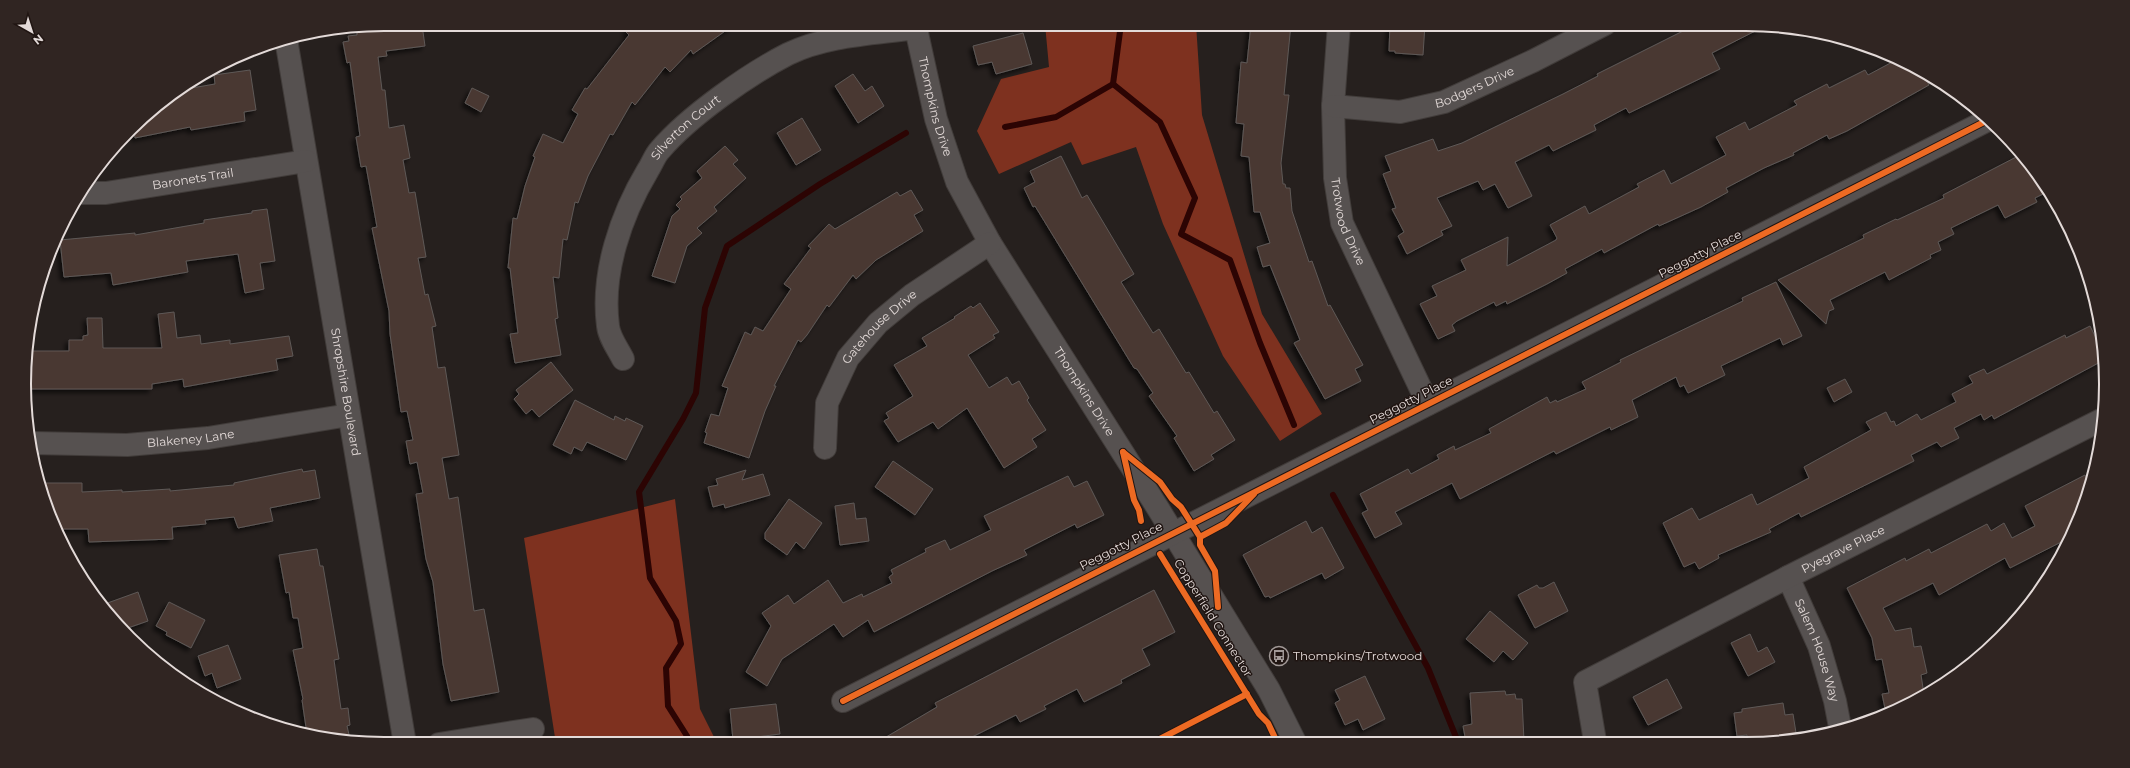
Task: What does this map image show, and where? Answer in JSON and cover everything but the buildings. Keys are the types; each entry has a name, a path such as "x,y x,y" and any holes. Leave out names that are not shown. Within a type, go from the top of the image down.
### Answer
{"street":[{"name":"Silverton Court","path":"623,359 608,328 606,295 616,246 633,195 660,150 703,110 749,78 789,54 830,40 885,31"},
{"name":"Thompkins Drive","path":"916,31 936,119 957,182 990,243 1173,532 1269,690 1292,737"},
{"name":"Trotwood Drive","path":"1338,31 1333,106 1334,178 1342,222 1428,404"},
{"name":"Bodgers Drive","path":"1333,106 1400,112 1444,102 1533,61 1591,31"},
{"name":"Shropshire Boulevard","path":"287,45 404,737"},
{"name":"Peggotty Place","path":"843,701 1173,532 1983,123"},
{"name":"Baronets Trail","path":"87,193 106,193 306,161"},
{"name":"Gatehouse Drive","path":"825,448 827,403 848,358 884,318 912,296 990,243"},
{"name":"Blakeney Lane","path":"36,444 127,445 193,439 349,415"},
{"name":"Pyegrave Place","path":"1594,737 1584,682 1788,577 2097,422"},
{"name":"Salem House Way","path":"1788,577 1819,646 1835,701 1839,724"},
{"path":"483,737 533,729"}],"shaded area":[{"path":"1046,31 1196,31 1202,115 1262,314 1322,414 1280,441 1223,356 1163,224 1136,147 1082,165 1071,142 999,174 977,131 1001,79 1049,67"},
{"path":"675,499 700,709 714,737 555,737 524,538"}],"waterway":[{"path":"1005,127 1056,117 1113,84 1120,31"},
{"path":"1113,84 1160,122 1195,198 1181,234 1230,260 1260,343 1294,425"},
{"path":"687,737 668,706 666,668 681,644 676,621 650,578 639,492 683,419 696,393 705,308 727,246 820,184 906,133"},
{"path":"1333,495 1428,668 1456,737"}],"cycle path":[{"path":"843,701 1983,123"},
{"path":"1123,452 1160,482 1172,499 1181,507 1200,537"},
{"path":"1123,452 1134,500 1139,510 1141,521"},
{"name":"Copperfield Connector","path":"1218,607 1215,571 1200,545 1200,537 1226,523 1254,494"},
{"name":"Copperfield Connector","path":"1160,554 1259,714 1268,723 1275,737"},
{"path":"1164,737 1247,694"}],"place":[{"name":"Thompkins/Trotwood","path":"1279,656"}]}
